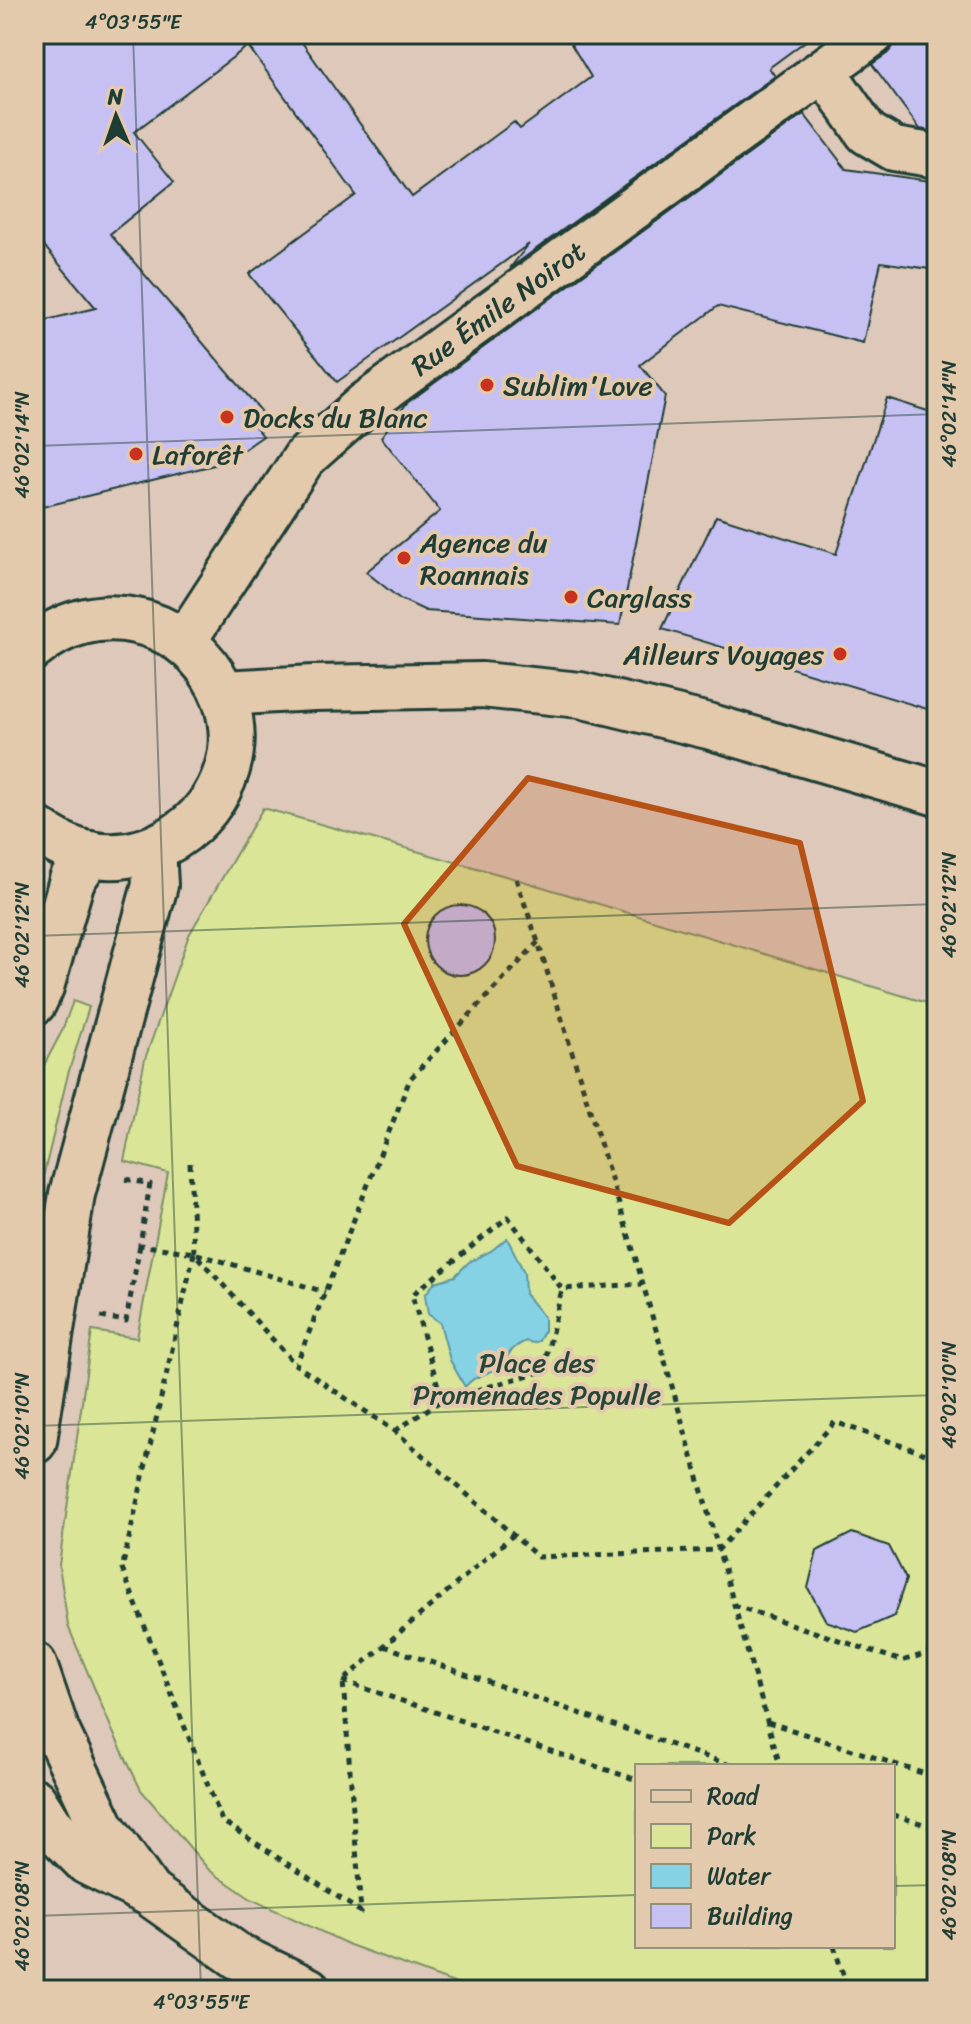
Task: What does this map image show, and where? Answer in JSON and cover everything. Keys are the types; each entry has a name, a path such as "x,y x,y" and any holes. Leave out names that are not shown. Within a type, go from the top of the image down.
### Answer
{"main road":[{"path":"34,603 85,621"},
{"path":"34,647 52,632 85,621 119,618 153,624 184,642 214,673 223,693 232,730 227,768 212,802 186,831 153,849 122,856 90,854 60,845 34,828"},
{"path":"223,693 482,685 580,695 708,726 937,793"},
{"path":"34,1441 72,1194 155,885 153,849"},
{"path":"34,1002 72,880 90,854"},
{"path":"34,1665 57,1732 102,1827 149,1893"},
{"path":"34,1801 48,1823 87,1862 149,1893 239,1957 308,1990"}],"street":[{"name":"Rue Émile Noirot","path":"184,642 304,458 314,448 365,404 873,34"},
{"path":"824,71 867,133 894,149 937,156"}],"path":[{"path":"516,879 642,1284 779,1764"},
{"path":"296,1365 410,1079 538,942"},
{"path":"190,1163 194,1253 122,1569 222,1821 361,1912 343,1681"},
{"path":"97,1317 126,1321 140,1245 150,1184 121,1178"},
{"path":"395,1431 442,1400 543,1371 562,1289 508,1217 412,1295 442,1400"},
{"path":"140,1245 194,1253 325,1292"},
{"path":"194,1253 296,1365 395,1431 538,1557 718,1550 835,1422 937,1458"},
{"path":"562,1289 642,1284"},
{"path":"343,1681 512,1536"},
{"path":"733,1605 902,1661 937,1650"},
{"path":"383,1646 727,1764"},
{"path":"343,1681 635,1779"},
{"path":"767,1722 894,1764"},
{"path":"895,1764 937,1778"},
{"path":"895,1816 937,1828"},
{"path":"835,1948 848,1990"}],"highlighted area":[{"path":"528,778 800,843 863,1101 729,1223 517,1166 404,924"}],"green space":[{"name":"Place des Promenades Populle","path":"263,808 516,879 937,1006 937,1990 473,1990 350,1945 251,1899 209,1870 141,1790 68,1626 59,1565 92,1331 137,1338 168,1173 124,1161 145,1059 189,935"},
{"path":"73,1001 89,1007 68,1074 39,1194 34,1193 34,1084 62,1031"}],"water":[{"path":"507,1238 524,1272 525,1294 544,1317 544,1331 539,1341 526,1341 519,1345 498,1367 465,1387 450,1360 440,1323 428,1314 425,1295 435,1282 455,1276 469,1262 491,1251"}],"building":[{"path":"34,34 296,34 412,197 514,122 520,129 591,77 565,34 815,34 769,68 775,76 510,268 529,244 337,382 249,274 356,195 248,46 134,132 174,182 110,234 261,411 251,421 263,436 226,462 34,509 34,323 96,308 34,234"},
{"path":"897,34 937,34 937,132 920,129 872,64 888,53 895,44"},
{"path":"804,114 846,169 937,182 937,270 881,262 863,343 718,306 640,365 665,396 620,625 426,611 400,599 366,572 440,511 381,437 407,403"},
{"path":"887,398 937,414 937,712 662,629 716,516 836,554"},
{"path":"460,905 485,915 495,940 485,965 460,975 435,965 425,940 435,915"},
{"path":"852,1533 889,1546 906,1579 894,1616 857,1632 826,1621 808,1588 817,1551"}],"place":[{"name":"Sublim'Love","path":"487,385"},
{"name":"Docks du Blanc","path":"227,417"},
{"name":"Laforêt","path":"136,454"},
{"name":"Agence du Roannais","path":"404,558"},
{"name":"Carglass","path":"571,597"},
{"name":"Ailleurs Voyages","path":"840,654"}]}
